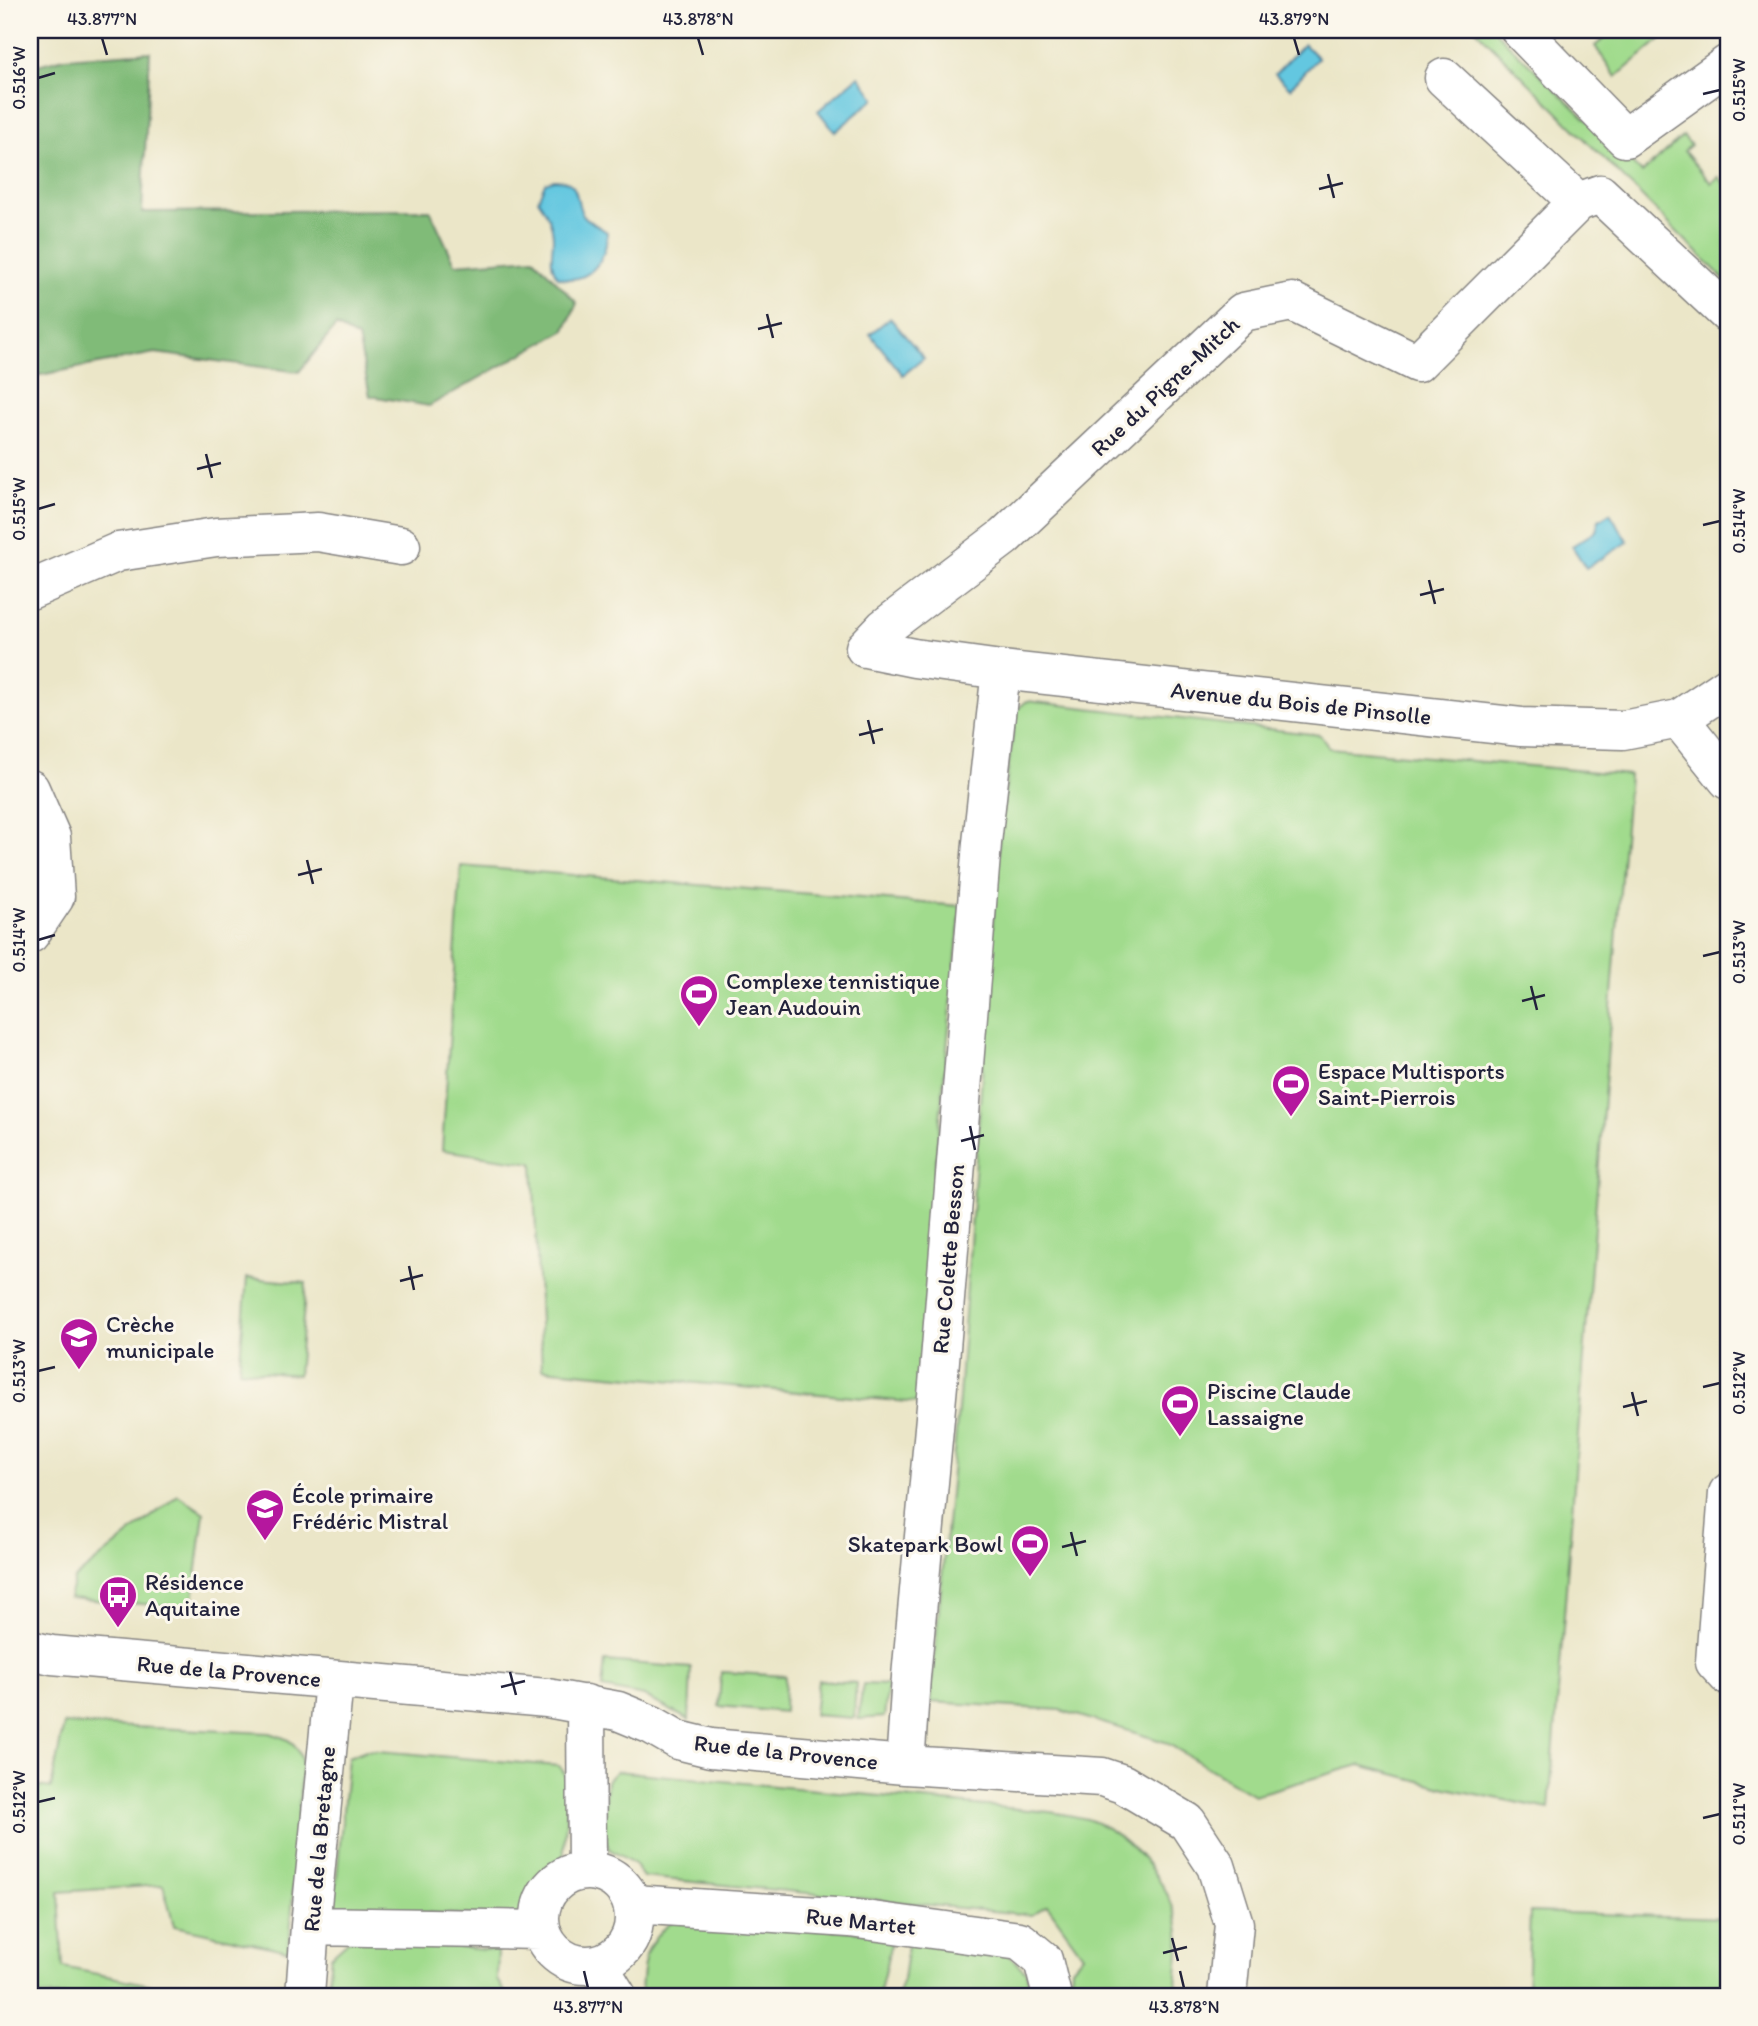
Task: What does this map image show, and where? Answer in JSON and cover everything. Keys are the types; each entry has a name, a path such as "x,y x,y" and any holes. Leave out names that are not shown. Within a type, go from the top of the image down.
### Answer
{"street":[{"path":"1520,30 1625,138 1728,64"},
{"path":"1444,78 1578,202 1600,194 1728,314"},
{"name":"Rue du Pigne-Mitch","path":"865,648 884,628 1004,537 1243,312 1292,302 1417,363 1578,202"},
{"path":"30,590 118,552 216,537 318,532 401,546"},
{"name":"Avenue du Bois de Pinsolle","path":"865,648 1001,670 1521,727 1623,730 1679,719 1728,686"},
{"name":"Rue Colette Besson","path":"905,1765 982,843 1001,670"},
{"path":"1679,719 1728,780"},
{"path":"30,789 51,837 55,897 30,934"},
{"path":"1728,1493 1715,1662 1728,1676"},
{"name":"Rue de la Provence","path":"30,1650 52,1655 547,1698 618,1711 652,1725 678,1740 710,1748 905,1765 1102,1777 1124,1784 1187,1822 1216,1866 1234,1924 1227,1996"},
{"name":"Rue de la Bretagne","path":"305,1996 334,1681"},
{"path":"586,1704 587,1870"},
{"path":"587,1870 615,1880 626,1891 633,1904 635,1920 632,1935 618,1954 608,1981 583,1966 556,1955 546,1943 541,1930 540,1916 549,1890 571,1873 587,1870"},
{"name":"Rue Martet","path":"633,1904 850,1918 1020,1941 1043,1959 1052,1996"},
{"path":"310,1926 541,1930"}],"green space":[{"path":"1476,30 1494,30 1642,173 1683,136 1691,145 1684,151 1711,183 1719,177 1728,188 1728,283"},
{"path":"1615,30 1671,30 1616,77 1595,46"},
{"path":"150,52 142,212 430,210 455,264 534,258 577,303 565,330 429,406 370,396 358,338 336,326 299,372 155,353 30,377 30,67 64,58"},
{"name":"Espace Multisports Saint-Pierrois","path":"1027,701 1320,735 1329,748 1629,775 1549,1809 1446,1788 1360,1765 1254,1795 1165,1742 1060,1710 930,1702 959,1399 999,836 1016,710"},
{"name":"Complexe tennistique Jean Audouin","path":"461,866 961,906 934,1180 919,1403 542,1369 533,1163 442,1150"},
{"path":"247,1278 306,1283 298,1375 239,1370"},
{"path":"178,1495 204,1513 192,1608 69,1598 74,1579"},
{"path":"605,1661 691,1668 689,1720 644,1696 602,1688"},
{"path":"721,1672 785,1676 784,1712 719,1706"},
{"path":"818,1680 856,1683 854,1718 814,1715"},
{"path":"863,1684 888,1685 884,1717 858,1719"},
{"path":"64,1724 270,1733 295,1746 302,1763 289,1951 174,1926 163,1885 59,1892 63,1967 204,1996 30,1996 30,1785 51,1788"},
{"path":"366,1750 559,1766 569,1779 563,1863 538,1878 519,1918 334,1907 348,1757"},
{"path":"616,1771 1050,1812 1087,1819 1119,1836 1134,1849 1169,1897 1179,1932 1175,1996 1070,1996 1072,1968 1083,1955 1047,1905 1032,1915 643,1877 633,1863 609,1849 603,1832 607,1781"},
{"path":"1530,1912 1728,1918 1728,1996 1527,1996"},
{"path":"677,1918 893,1934 879,1996 641,1996 647,1952 658,1935"},
{"path":"351,1938 498,1951 497,1980 507,1996 327,1996 331,1956"},
{"path":"909,1938 1005,1952 1026,1972 1032,1996 897,1996 903,1979"}],"water":[{"path":"1304,44 1318,58 1290,88 1275,74"},
{"path":"859,76 875,98 835,132 818,111"},
{"path":"554,180 570,184 574,188 582,214 607,232 604,253 594,269 578,278 558,277 553,267 552,228 538,200 545,183"},
{"path":"890,318 924,358 903,375 870,334"},
{"path":"1610,513 1628,542 1586,568 1572,546 1596,531 1599,520"}],"place":[{"name":"Complexe tennistique Jean Audouin","path":"699,1028"},
{"name":"Espace Multisports Saint-Pierrois","path":"1291,1118"},
{"name":"Crèche municipale","path":"79,1371"},
{"name":"Piscine Claude Lassaigne","path":"1180,1438"},
{"name":"École primaire Frédéric Mistral","path":"265,1542"},
{"name":"Skatepark Bowl","path":"1030,1578"},
{"name":"Résidence Aquitaine","path":"118,1629"}]}
